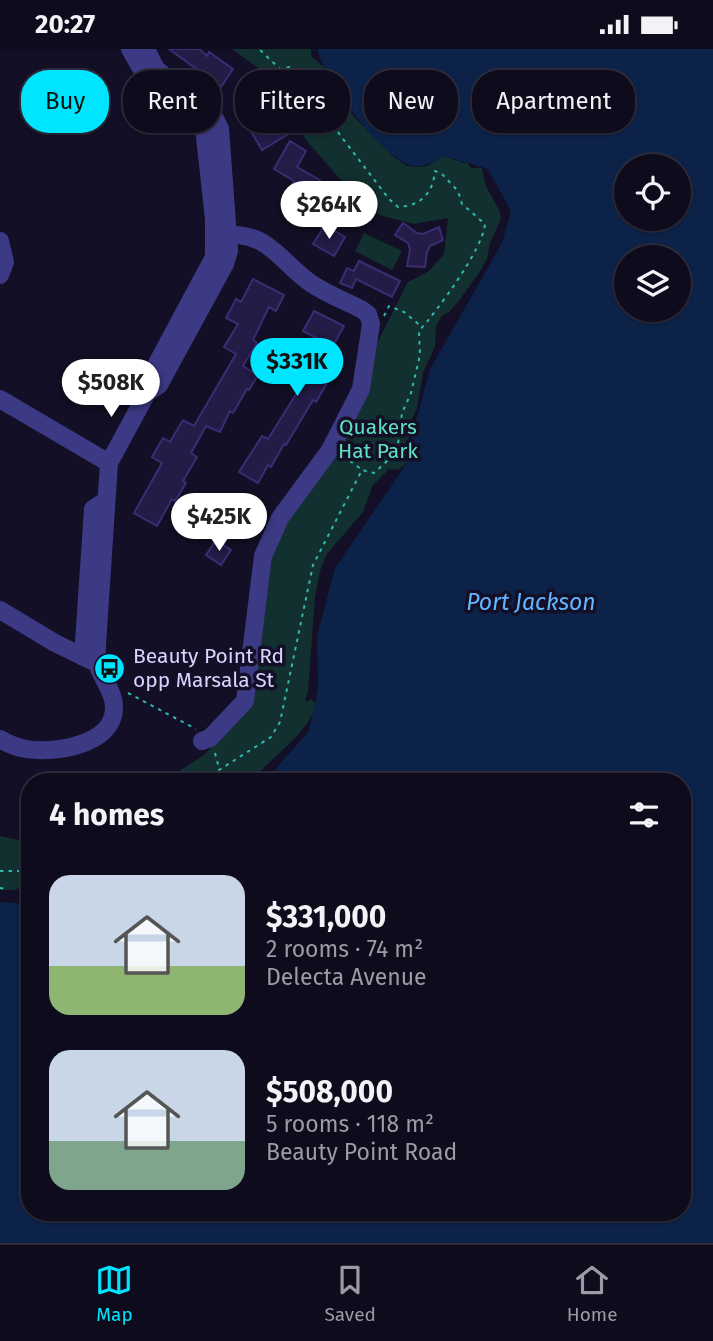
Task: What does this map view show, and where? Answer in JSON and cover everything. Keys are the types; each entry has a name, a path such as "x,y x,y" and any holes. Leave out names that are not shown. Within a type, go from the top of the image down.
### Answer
{"street":[{"path":"139,52 146,76 204,128 214,219 214,257 147,382 147,393"},
{"path":"90,660 93,509 105,501 109,463 147,393 159,385 225,264 229,251 220,129 214,117 139,52"},
{"path":"206,739 244,701 263,556 281,518 331,447 361,389 371,324 368,314 312,284 258,239 245,235 229,236"},
{"path":"0,241 5,262 0,275"},
{"path":"0,399 109,463"},
{"path":"0,610 90,660 114,700 112,720 88,742 47,750 18,747 0,739"}],"path":[{"path":"371,324 380,324 389,306 404,312 422,328"},
{"path":"331,447 362,470"},
{"path":"397,452 402,460"},
{"path":"128,693 206,739 219,770"},
{"path":"0,871 21,871"},
{"path":"0,888 6,889"}],"green space":[{"name":"Quakers Hat Park","path":"232,49 311,49 311,56 326,70 259,70"},
{"name":"Quakers Hat Park","path":"350,110 364,127 364,133 370,133 407,166 427,166 444,156 467,162 471,168 482,168 485,184 501,219 490,243 487,259 479,273 436,326 435,346 423,373 417,409 407,428 410,445 408,460 399,470 389,469 373,485 363,512 327,554 320,571 305,700 307,702 311,699 316,703 313,714 298,735 259,773 176,773 204,755 253,705 272,555 408,282 429,271 444,254 448,218 414,224 379,215 353,194 301,133 350,133"},
{"path":"364,233 402,251 392,270 355,251"},
{"path":"0,836 21,840 21,887 0,890"}],"water":[{"name":"Port Jackson","path":"317,49 713,49 713,1243 0,1243 0,902 21,903 21,1221 691,1221 691,773 272,773 309,731 318,689 317,636 335,568 403,469 430,369 502,243 511,211 488,169 444,156 425,165 413,166 400,160 370,133 458,133 458,70 364,70 364,126 350,108 350,70 326,70"}],"building":[{"path":"169,49 199,49 207,56 209,52 233,69 221,87 221,70 198,70"},
{"path":"252,133 290,133 262,150"},
{"path":"290,141 306,151 297,167 320,180 312,193 335,205 326,224 305,213 308,207 286,195 294,181 274,169"},
{"path":"403,223 423,234 439,227 443,240 430,246 425,267 407,266 410,250 408,243 395,235"},
{"path":"325,225 345,237 334,256 313,244"},
{"path":"359,261 400,281 392,297 356,279 352,288 340,283 347,268 354,271"},
{"path":"253,279 284,295 276,311 269,307 253,340 257,343 243,366 258,375 233,413 230,411 220,432 206,426 191,453 197,457 183,481 186,483 175,501 172,499 157,526 134,513 162,463 152,457 163,438 170,442 183,420 194,426 236,354 224,347 238,324 226,318 236,299 241,302"},
{"path":"314,311 344,326 329,353 334,356 320,379 327,383 258,483 239,472 262,436 268,439 313,367 307,363 320,340 303,331"},
{"path":"229,509 241,517 230,534 218,526"},
{"path":"216,540 231,550 221,565 206,555"}],"place":[{"name":"Beauty Point Rd opp Marsala St","path":"110,668"}]}
